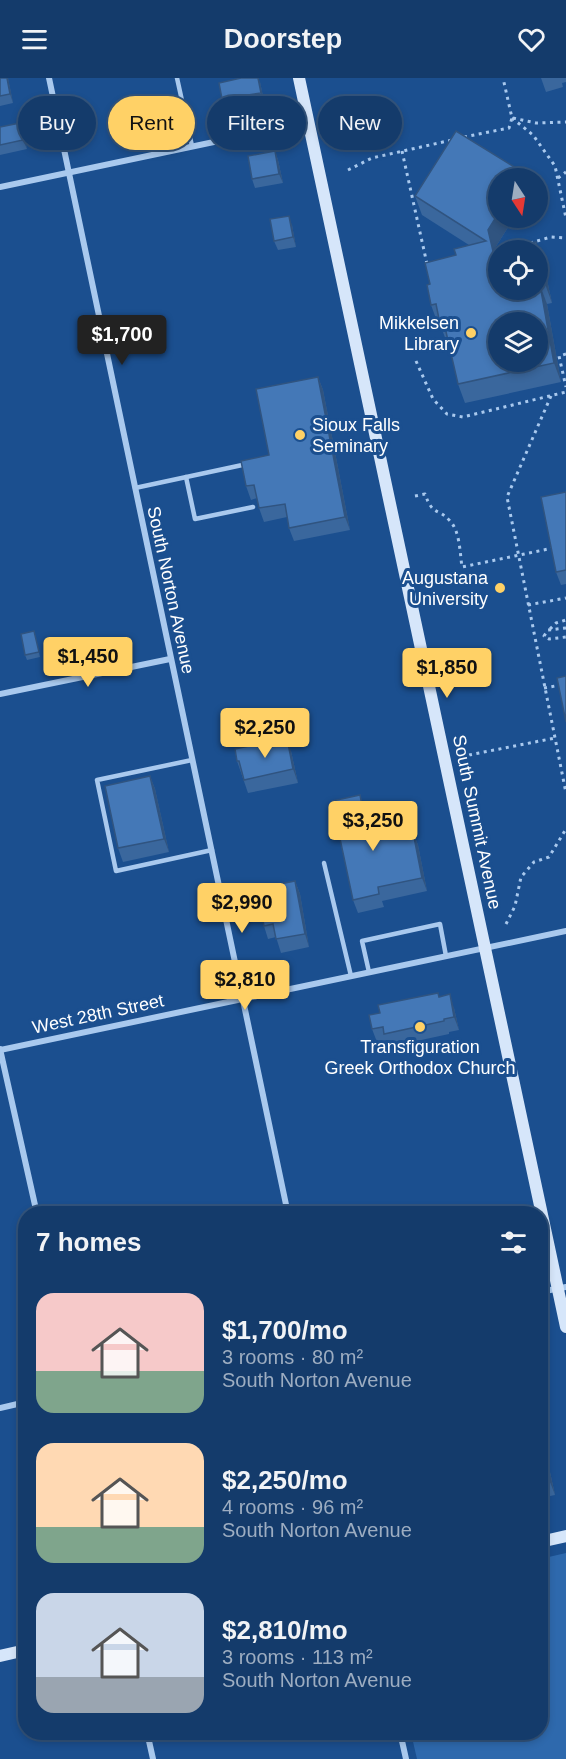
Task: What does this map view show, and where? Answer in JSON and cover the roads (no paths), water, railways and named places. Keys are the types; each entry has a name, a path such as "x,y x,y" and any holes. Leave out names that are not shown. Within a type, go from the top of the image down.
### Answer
{"street":[{"name":"South Norton Avenue","path":"49,78 286,1206"},
{"name":"South Summit Avenue","path":"299,78 485,948 543,1206"},
{"path":"195,145 309,122"},
{"path":"0,187 173,150"},
{"path":"0,694 170,659"},
{"name":"West 28th Street","path":"0,1050 566,931"},
{"path":"0,1050 35,1206"},
{"name":"South Summit Avenue","path":"548,1226 562,1288 566,1327"},
{"path":"0,1408 18,1404"},
{"path":"548,1540 566,1536"},
{"path":"0,1656 18,1652"},
{"path":"149,1740 153,1759"},
{"path":"402,1740 406,1759"}],"lane":[{"path":"177,78 181,96"},
{"path":"135,488 252,463"},
{"path":"186,477 195,519 253,507"},
{"path":"192,760 97,780 116,871 212,850"},
{"path":"324,863 351,976"},
{"path":"369,972 362,941 440,924 446,956"}],"place":[{"name":"Mikkelsen Library","path":"471,333"},
{"name":"Sioux Falls Seminary","path":"300,435"},
{"name":"Augustana University","path":"500,588"},
{"name":"Transfiguration Greek Orthodox Church","path":"420,1027"}]}
